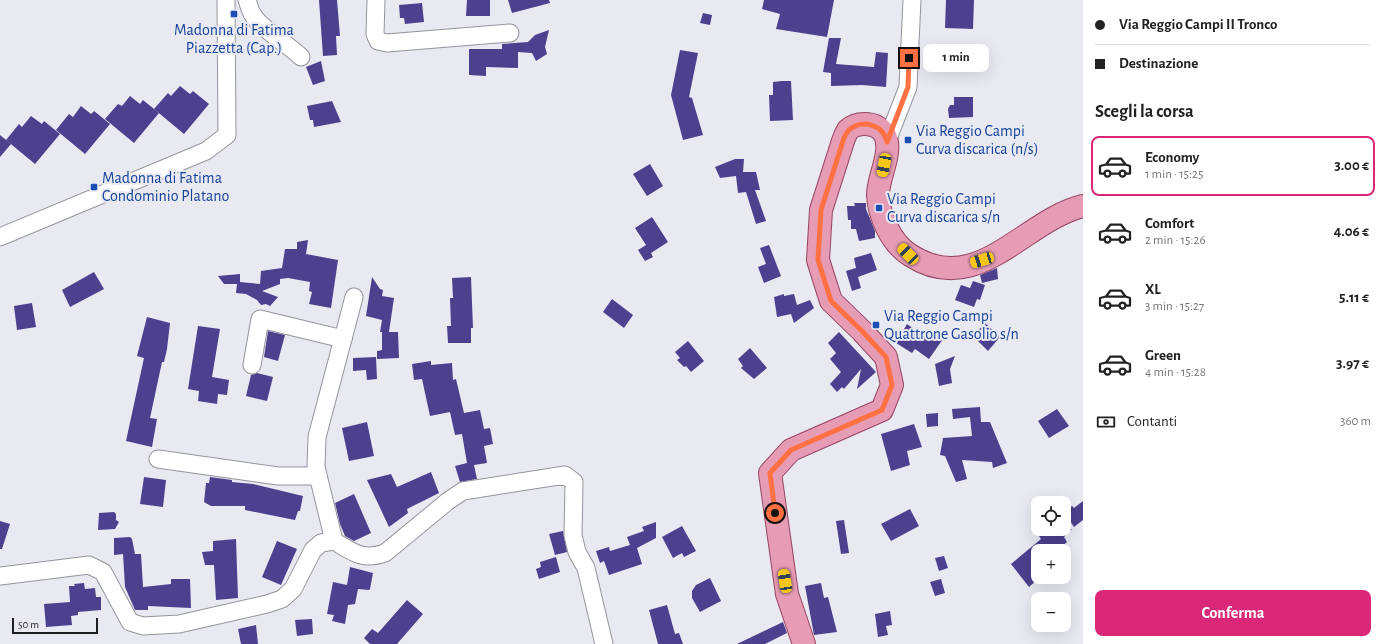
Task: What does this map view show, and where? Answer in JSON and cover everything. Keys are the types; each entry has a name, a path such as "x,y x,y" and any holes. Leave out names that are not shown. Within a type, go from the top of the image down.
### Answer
{"main road":[{"path":"804,644 787,594 770,473 791,450 882,410 892,385 886,357 831,301 818,260 821,210 843,141 848,131 860,124 868,124 881,129 885,135 887,150 878,194 882,217 892,237 908,254 931,266 954,269 982,260 1003,250 1050,221 1083,206"}],"street":[{"path":"0,237 206,151 227,135 226,0"},
{"path":"248,0 253,16 301,57"},
{"path":"376,0 375,34 378,42 387,43 510,32"},
{"path":"887,142 908,87 912,0"},
{"path":"334,540 316,467 317,438 354,297"},
{"path":"252,365 260,319 343,339"},
{"path":"158,459 278,476 318,476"},
{"path":"0,576 89,565 103,572 130,622 143,626 179,624 267,604 282,599 293,589 313,550 322,543 334,540 361,556 374,557 385,553 448,501 463,492 565,476 574,482 573,535 577,552 586,568 604,644"}],"building":[{"path":"319,0 337,0 340,36 336,36 337,55 323,56"},
{"path":"467,0 490,0 490,16 466,16"},
{"path":"508,0 549,0 550,3 512,13"},
{"path":"764,0 834,0 827,37 776,29 780,14 762,9"},
{"path":"946,0 974,0 973,29 945,28"},
{"path":"422,3 424,22 405,24 404,18 400,18 399,5"},
{"path":"703,13 712,15 710,25 700,23"},
{"path":"549,30 545,47 547,54 536,61 532,53 518,52 518,68 486,67 486,76 469,75 469,49 502,49 502,44 528,42 535,35"},
{"path":"829,38 841,38 836,64 874,67 876,52 888,53 886,87 862,85 831,86 831,73 823,72"},
{"path":"680,50 698,53 689,97 692,98 703,135 683,140 671,95"},
{"path":"321,61 325,81 313,85 306,67"},
{"path":"791,81 793,120 770,121 769,95 773,95 773,82"},
{"path":"180,86 190,94 193,91 209,104 184,134 154,109 168,93 171,96"},
{"path":"130,96 140,104 143,100 159,113 134,143 105,119 118,104 122,106"},
{"path":"954,97 973,97 973,117 949,118 948,109 950,105 954,105"},
{"path":"332,101 341,122 314,127 313,120 310,120 307,106"},
{"path":"81,106 91,114 94,111 110,124 85,154 56,130 69,114 73,117"},
{"path":"31,116 42,124 44,121 60,134 35,164 6,140 19,124 22,127"},
{"path":"0,135 11,144 0,157"},
{"path":"735,159 744,159 743,172 756,172 760,190 755,190 766,221 756,224 746,192 738,193 736,176 720,178 715,167"},
{"path":"650,164 663,186 647,196 633,174"},
{"path":"854,203 866,203 866,209 875,231 875,238 859,241 856,229 851,229 851,220 848,220 847,206 855,206"},
{"path":"652,217 668,242 651,253 653,257 645,261 638,250 646,245 635,228"},
{"path":"308,240 306,254 338,260 331,308 309,304 312,292 309,291 310,282 288,278 280,279 280,284 262,291 278,297 270,306 266,304 261,305 257,300 246,294 236,293 237,284 224,284 218,276 240,274 240,282 260,284 261,271 282,268 285,249 297,249 297,242"},
{"path":"769,245 781,276 764,283 758,267 766,264 760,248"},
{"path":"871,253 877,270 858,277 861,288 852,291 846,271 856,268 854,258"},
{"path":"997,268 998,279 982,283 980,275"},
{"path":"94,272 104,289 70,307 62,290"},
{"path":"372,277 380,289 383,290 382,296 394,298 389,332 398,332 399,358 377,359 377,351 382,350 382,332 380,332 382,320 366,316"},
{"path":"471,277 473,328 471,328 471,343 448,343 447,326 451,326 450,298 453,298 452,278"},
{"path":"973,281 985,285 980,300 977,299 974,307 955,300 961,285 970,288"},
{"path":"784,294 784,296 794,294 797,305 810,300 814,308 794,323 791,314 777,317 774,297"},
{"path":"612,299 633,315 624,328 603,312"},
{"path":"32,303 36,327 17,330 14,306"},
{"path":"147,317 170,323 167,349 164,362 162,362 150,418 157,419 152,447 126,441 144,358 137,356"},
{"path":"985,323 1000,337 988,351 973,336"},
{"path":"907,324 924,336 928,329 943,339 929,359 915,349 912,353 896,343"},
{"path":"198,326 220,329 212,377 229,380 227,395 218,394 217,404 198,401 199,391 188,389"},
{"path":"268,331 285,335 278,361 264,357"},
{"path":"839,332 876,372 857,389 861,369 844,389 842,387 837,392 830,384 841,372 830,359 836,353 828,343"},
{"path":"688,341 704,361 691,372 686,366 684,367 677,360 680,358 675,352"},
{"path":"750,348 767,368 754,379 741,368 743,366 738,359"},
{"path":"955,356 950,369 952,383 939,386 935,364"},
{"path":"376,357 377,379 367,380 366,370 353,371 353,358"},
{"path":"431,361 431,365 452,363 453,380 456,379 464,413 480,410 484,429 490,428 493,444 484,446 487,463 474,465 477,479 460,482 455,466 467,463 462,434 455,435 450,412 430,416 422,379 414,380 412,364"},
{"path":"257,373 273,377 267,401 246,396 251,375"},
{"path":"980,407 981,422 990,422 1007,463 993,468 992,462 962,460 967,479 956,482 945,456 940,455 943,438 972,436 970,417 953,419 952,409"},
{"path":"1057,409 1069,426 1049,438 1038,421"},
{"path":"938,413 938,426 927,427 926,414"},
{"path":"367,422 374,456 349,461 342,428"},
{"path":"914,424 922,447 907,451 910,465 891,471 881,434"},
{"path":"431,472 439,493 407,509 408,513 389,527 367,480 391,474 397,487"},
{"path":"144,477 166,480 163,507 140,504"},
{"path":"210,477 232,480 232,482 253,484 303,496 300,511 298,511 295,520 245,510 245,506 211,506 204,502 206,483 209,483"},
{"path":"354,494 371,533 354,541 345,536 340,524 335,503"},
{"path":"1083,501 1083,520 1074,527 1071,522 1071,507 1074,508"},
{"path":"910,509 919,526 891,541 881,524"},
{"path":"114,512 116,514 116,520 119,522 115,529 98,530 99,513"},
{"path":"844,520 849,553 841,554 836,521"},
{"path":"0,521 10,524 2,549 0,549"},
{"path":"656,522 656,538 637,548 642,564 609,575 604,561 600,563 596,551 609,547 610,551 630,545 627,537 644,531 642,527"},
{"path":"682,526 696,551 684,557 682,553 673,558 662,537"},
{"path":"563,531 567,552 555,555 549,534"},
{"path":"1039,536 1065,536 1064,537 1067,542 1065,544 1035,544 1041,539"},
{"path":"130,537 132,539 135,554 141,554 143,587 171,584 171,579 190,579 191,608 148,606 148,610 135,610 125,587 123,554 114,555 114,538"},
{"path":"236,539 238,598 216,600 214,565 205,565 202,552 213,551 213,541"},
{"path":"277,541 297,549 281,585 262,577"},
{"path":"1031,547 1031,584 1032,584 1029,587 1011,564"},
{"path":"944,556 948,568 939,571 935,558"},
{"path":"556,557 560,572 539,579 536,569 541,567 540,562"},
{"path":"350,567 373,573 370,589 358,589 355,604 348,605 345,624 332,621 334,615 327,614 333,582 347,585"},
{"path":"710,578 721,601 700,612 692,598 692,591 696,585"},
{"path":"941,579 945,593 935,596 930,582"},
{"path":"84,583 85,589 95,588 96,597 101,597 101,610 78,612 78,615 71,616 72,625 46,627 44,604 70,602 69,586"},
{"path":"821,583 824,598 828,597 837,632 814,635 805,586"},
{"path":"407,600 423,614 397,644 370,644 364,638 372,629 378,633"},
{"path":"667,605 675,634 679,633 683,644 658,644 649,610"},
{"path":"890,611 892,625 886,626 888,635 878,637 875,614"},
{"path":"312,619 313,634 297,636 295,620"},
{"path":"783,622 787,633 765,644 737,644"},
{"path":"256,625 258,644 241,644 238,629"}],"place":[{"name":"Madonna di Fatima Piazzetta (Cap.)","path":"234,14"},
{"name":"Via Reggio Campi Curva discarica (n/s)","path":"908,140"},
{"name":"Madonna di Fatima Condominio Platano","path":"94,187"},
{"name":"Via Reggio Campi Curva discarica s/n","path":"879,208"},
{"name":"Via Reggio Campi Quattrone Gasolio s/n","path":"876,325"}],"route":[{"path":"775,513 770,473 791,450 882,410 892,385 886,357 831,301 818,260 821,210 843,141 848,131 860,124 868,124 881,129 887,142 908,87 909,58"}]}
